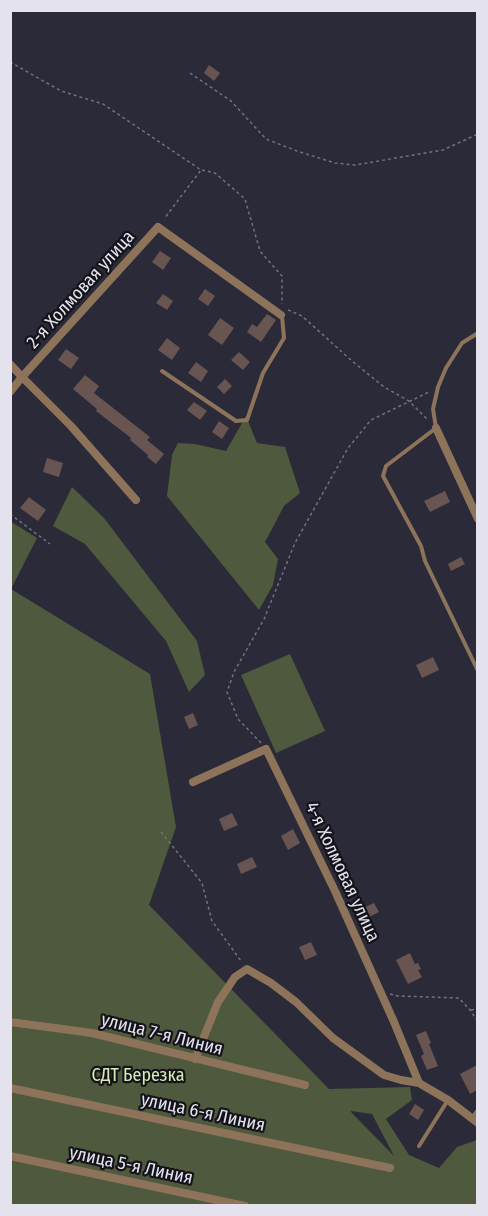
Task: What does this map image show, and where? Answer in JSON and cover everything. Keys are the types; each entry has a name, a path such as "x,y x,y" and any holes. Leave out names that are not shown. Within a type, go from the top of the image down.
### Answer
{"street":[{"name":"2-я Холмовая улица","path":"10,392 158,227 281,315"},
{"path":"10,364 70,426 136,500"},
{"path":"436,428 477,519"},
{"path":"194,782 266,749"},
{"name":"4-я Холмовая улица","path":"266,749 335,891 419,1083"},
{"path":"195,1059 218,1002 235,977 247,969 296,1002 333,1038 384,1075 419,1083 448,1100 475,1121"},
{"name":"улица 7-я Линия","path":"10,1022 92,1033 305,1085"},
{"name":"улица 6-я Линия","path":"10,1089 390,1168"},
{"name":"улица 5-я Линия","path":"10,1156 245,1206"}],"lane":[{"path":"162,370 236,421 248,420 262,373 284,338 281,315"},
{"path":"477,333 462,343 446,368 438,387 433,409 436,428 386,466 384,476 422,546 425,561 477,671"},
{"path":"419,1146 448,1100"},
{"path":"475,1121 477,1110"}],"path":[{"path":"10,62 61,91 102,104 201,170 215,173 245,200 260,251 282,276 282,307 302,316 351,361 384,387 410,401 436,428"},
{"path":"190,73 231,100 266,139 335,163 355,165 443,150 477,134"},
{"path":"158,227 201,170"},
{"path":"266,749 238,719 226,692 234,672 264,619 295,543 348,448 371,420 438,387"},
{"path":"10,514 50,544"},
{"path":"161,832 202,883 212,921 247,969"},
{"path":"381,992 398,996 459,998 477,1022"},
{"path":"470,1010 477,1009"}],"green space":[{"path":"246,416 257,443 285,447 300,493 284,506 265,542 278,559 273,585 259,610 167,496 172,455 178,443 195,444 226,451"},
{"path":"72,487 104,518 197,641 205,675 189,692 166,641 85,544 53,526"},
{"name":"СДТ Березка","path":"10,521 37,538 11,589 150,674 176,827 149,905 329,1089 410,1087 412,1100 386,1119 409,1155 439,1168 457,1147 477,1140 477,1205 11,1205","holes":["351,1111 372,1114 394,1156"]},
{"path":"290,654 325,731 276,753 241,675"}],"building":[{"path":"209,65 220,73 214,81 204,73"},
{"path":"160,251 171,258 163,270 152,262"},
{"path":"205,289 215,296 208,306 198,299"},
{"path":"163,294 173,301 167,310 156,303"},
{"path":"267,314 276,320 261,342 247,332 252,324 257,327"},
{"path":"220,318 234,328 222,345 208,335"},
{"path":"167,338 180,348 172,360 158,350"},
{"path":"66,349 79,358 71,369 58,360"},
{"path":"239,352 250,362 243,370 231,360"},
{"path":"196,362 208,371 201,382 188,373"},
{"path":"85,375 99,386 94,393 150,437 147,440 164,454 156,464 130,440 131,438 96,411 97,409 73,389"},
{"path":"225,379 232,386 224,394 217,387"},
{"path":"194,402 207,411 200,420 187,410"},
{"path":"219,421 229,428 222,439 212,432"},
{"path":"47,458 63,463 59,477 43,472"},
{"path":"445,491 450,502 430,512 424,501"},
{"path":"29,497 46,510 38,521 20,508"},
{"path":"461,557 465,564 451,571 448,564"},
{"path":"433,657 439,670 422,678 416,665"},
{"path":"193,713 198,725 189,729 184,717"},
{"path":"232,813 238,825 224,831 219,819"},
{"path":"293,829 300,843 288,850 281,836"},
{"path":"252,857 257,867 241,874 237,864"},
{"path":"374,903 379,912 363,920 359,910"},
{"path":"311,942 317,955 305,960 299,947"},
{"path":"410,953 415,964 418,963 421,969 418,970 422,977 408,984 396,960"},
{"path":"426,1031 438,1066 427,1070 421,1056 424,1054 416,1035"},
{"path":"477,1065 477,1090 470,1094 460,1074"},
{"path":"415,1104 424,1110 418,1120 409,1114"}]}
